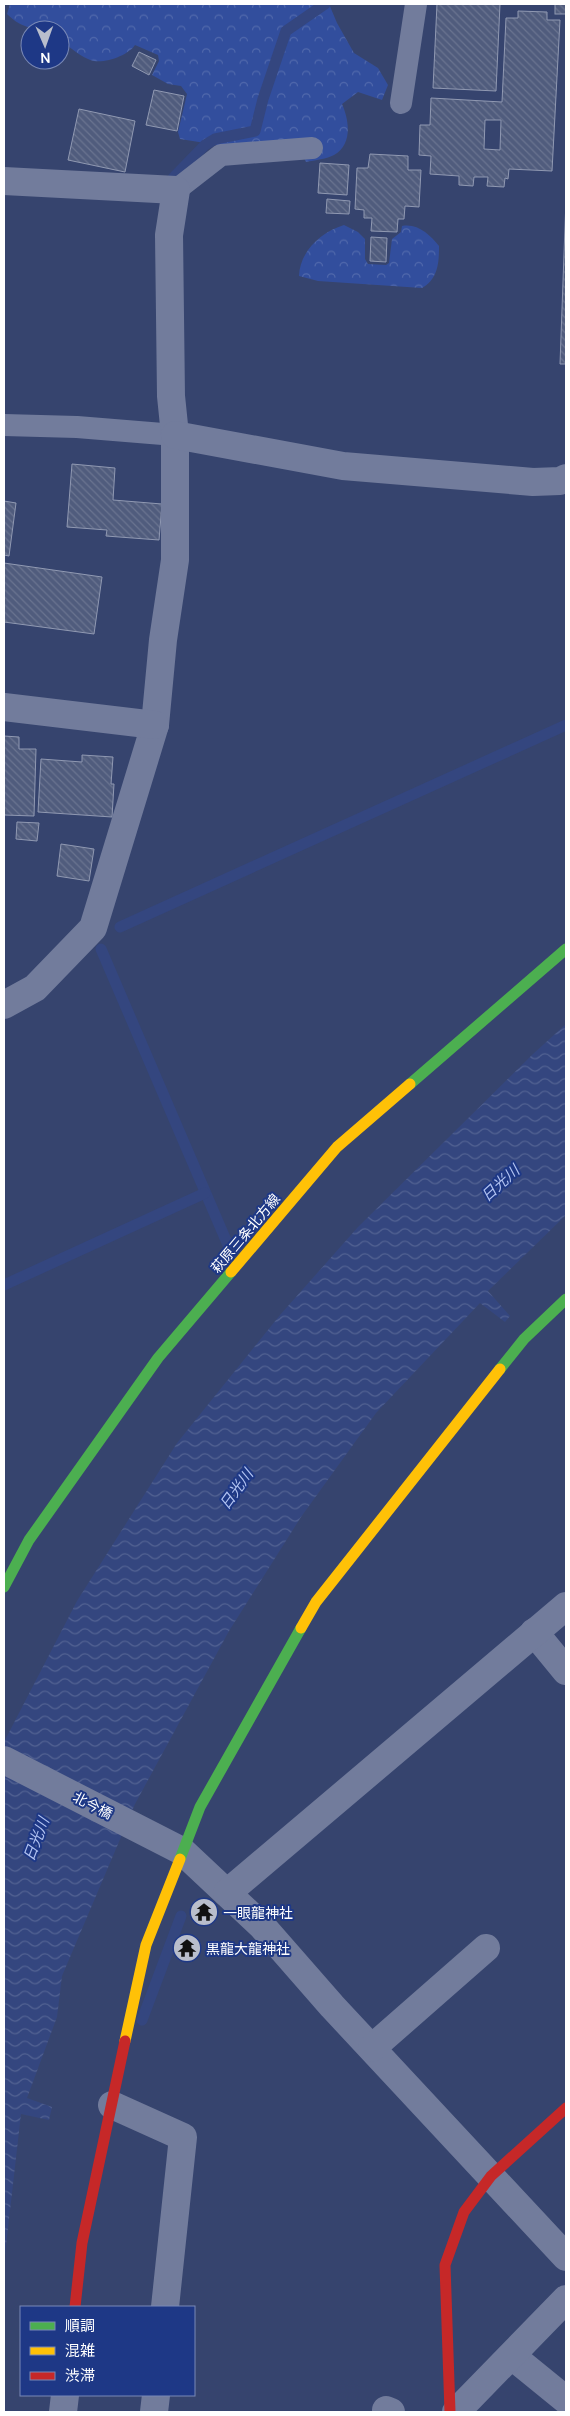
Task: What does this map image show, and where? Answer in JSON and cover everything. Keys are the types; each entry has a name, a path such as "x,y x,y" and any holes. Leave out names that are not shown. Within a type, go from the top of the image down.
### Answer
{"street":[{"path":"4,181 176,190 169,235 171,396 175,435 175,560 163,640 155,724 93,928 35,988 4,1005"},
{"path":"175,435 343,466 533,482 560,481 566,478"},
{"path":"4,707 155,724"},
{"name":"萩原三条北方線","path":"4,1587 30,1540 158,1358 337,1147 566,949"},
{"path":"75,2306 82,2243 146,1944 200,1807 316,1602 524,1339 566,1299"},
{"path":"227,1893 566,1606"},
{"path":"534,1632 566,1671"},
{"name":"北今橋","path":"4,1760 182,1851 262,1926 372,2048 566,2257"},
{"path":"372,2048 486,1948"},
{"path":"112,2105 183,2137 165,2306"},
{"path":"450,2412 445,2265 464,2212 491,2176 566,2108"},
{"path":"456,2412 566,2300"},
{"path":"512,2356 566,2400"},
{"path":"63,2412 65,2396"},
{"path":"154,2412 156,2396"}],"lane":[{"path":"401,103 416,4"},
{"path":"176,190 221,155 312,148"},
{"path":"4,425 77,427 175,435"}],"green space":[{"path":"10,4 329,4 337,23 354,53 378,68 388,85 382,100 358,92 342,104 348,124 347,138 340,150 334,155 324,158 306,162 297,143 218,145 180,139 178,132 187,94 181,86 168,84 152,75 159,61 158,55 135,45 126,53 113,59 93,61 70,48 70,20 20,20 20,24 7,14"},
{"path":"344,225 358,232 365,239 365,259 368,264 386,265 389,263 392,239 401,232 402,226 418,228 432,238 439,246 438,264 434,275 422,288 318,281 299,276 303,258 313,244 327,232"}],"water":[{"name":"日光川","path":"566,1024 566,1215 488,1291 510,1316 505,1322 480,1303 376,1413 301,1517 229,1631 135,1804 62,1976 57,2017 27,2098 52,2107 49,2120 21,2114 4,2263 4,1742 77,1601 177,1443 280,1315 358,1227 533,1054"}],"building":[{"path":"437,4 500,4 496,91 433,88"},
{"path":"555,4 566,4 566,14 555,14"},
{"path":"518,11 547,12 547,20 560,20 552,171 509,169 508,179 505,178 504,187 487,186 488,177 474,177 473,186 459,185 459,176 430,174 431,156 419,155 420,125 430,125 431,98 502,102 506,18 518,18","holes":["485,120 501,120 500,150 484,149"]},
{"path":"139,52 156,60 149,75 132,66"},
{"path":"154,90 184,96 177,131 146,125"},
{"path":"79,109 135,121 125,172 68,160"},
{"path":"370,154 408,156 408,170 421,170 419,207 405,206 404,219 398,219 397,232 371,231 372,218 364,218 364,210 355,209 357,168 368,168"},
{"path":"320,163 349,165 347,195 318,193"},
{"path":"327,199 350,201 349,214 326,213"},
{"path":"566,199 566,364 560,364"},
{"path":"371,237 387,238 386,262 370,261"},
{"path":"72,464 115,468 113,500 162,504 159,540 106,536 107,530 67,527"},
{"path":"4,501 16,503 9,556 4,555"},
{"path":"4,563 102,577 94,634 4,622"},
{"path":"4,736 19,737 19,749 36,749 34,816 4,815"},
{"path":"82,755 113,757 111,784 114,784 112,817 38,812 41,759 82,762"},
{"path":"17,822 39,823 37,841 16,839"},
{"path":"61,844 94,849 89,881 57,876"}],"waterway":[{"path":"173,178 205,145 215,139 255,131 263,99 286,31 325,4"},
{"path":"120,927 566,725"},
{"path":"101,949 228,1245"},
{"path":"4,1285 205,1193"},
{"path":"142,2020 181,1916"}],"traffic: fast":[{"path":"410,1084 566,949"},
{"path":"4,1587 29,1540 158,1358 231,1272"},
{"path":"500,1369 524,1339 566,1299"},
{"path":"180,1859 200,1807 301,1628"}],"traffic: slow":[{"path":"231,1272 337,1147 410,1084"},
{"path":"301,1628 316,1602 500,1369"},
{"path":"125,2041 146,1945 180,1859"}],"traffic: jam":[{"path":"75,2306 82,2243 125,2041"},
{"path":"450,2412 445,2265 464,2212 491,2176 566,2108"}],"place":[{"name":"一眼龍神社","path":"204,1912"},
{"name":"黒龍大龍神社","path":"187,1948"}]}
